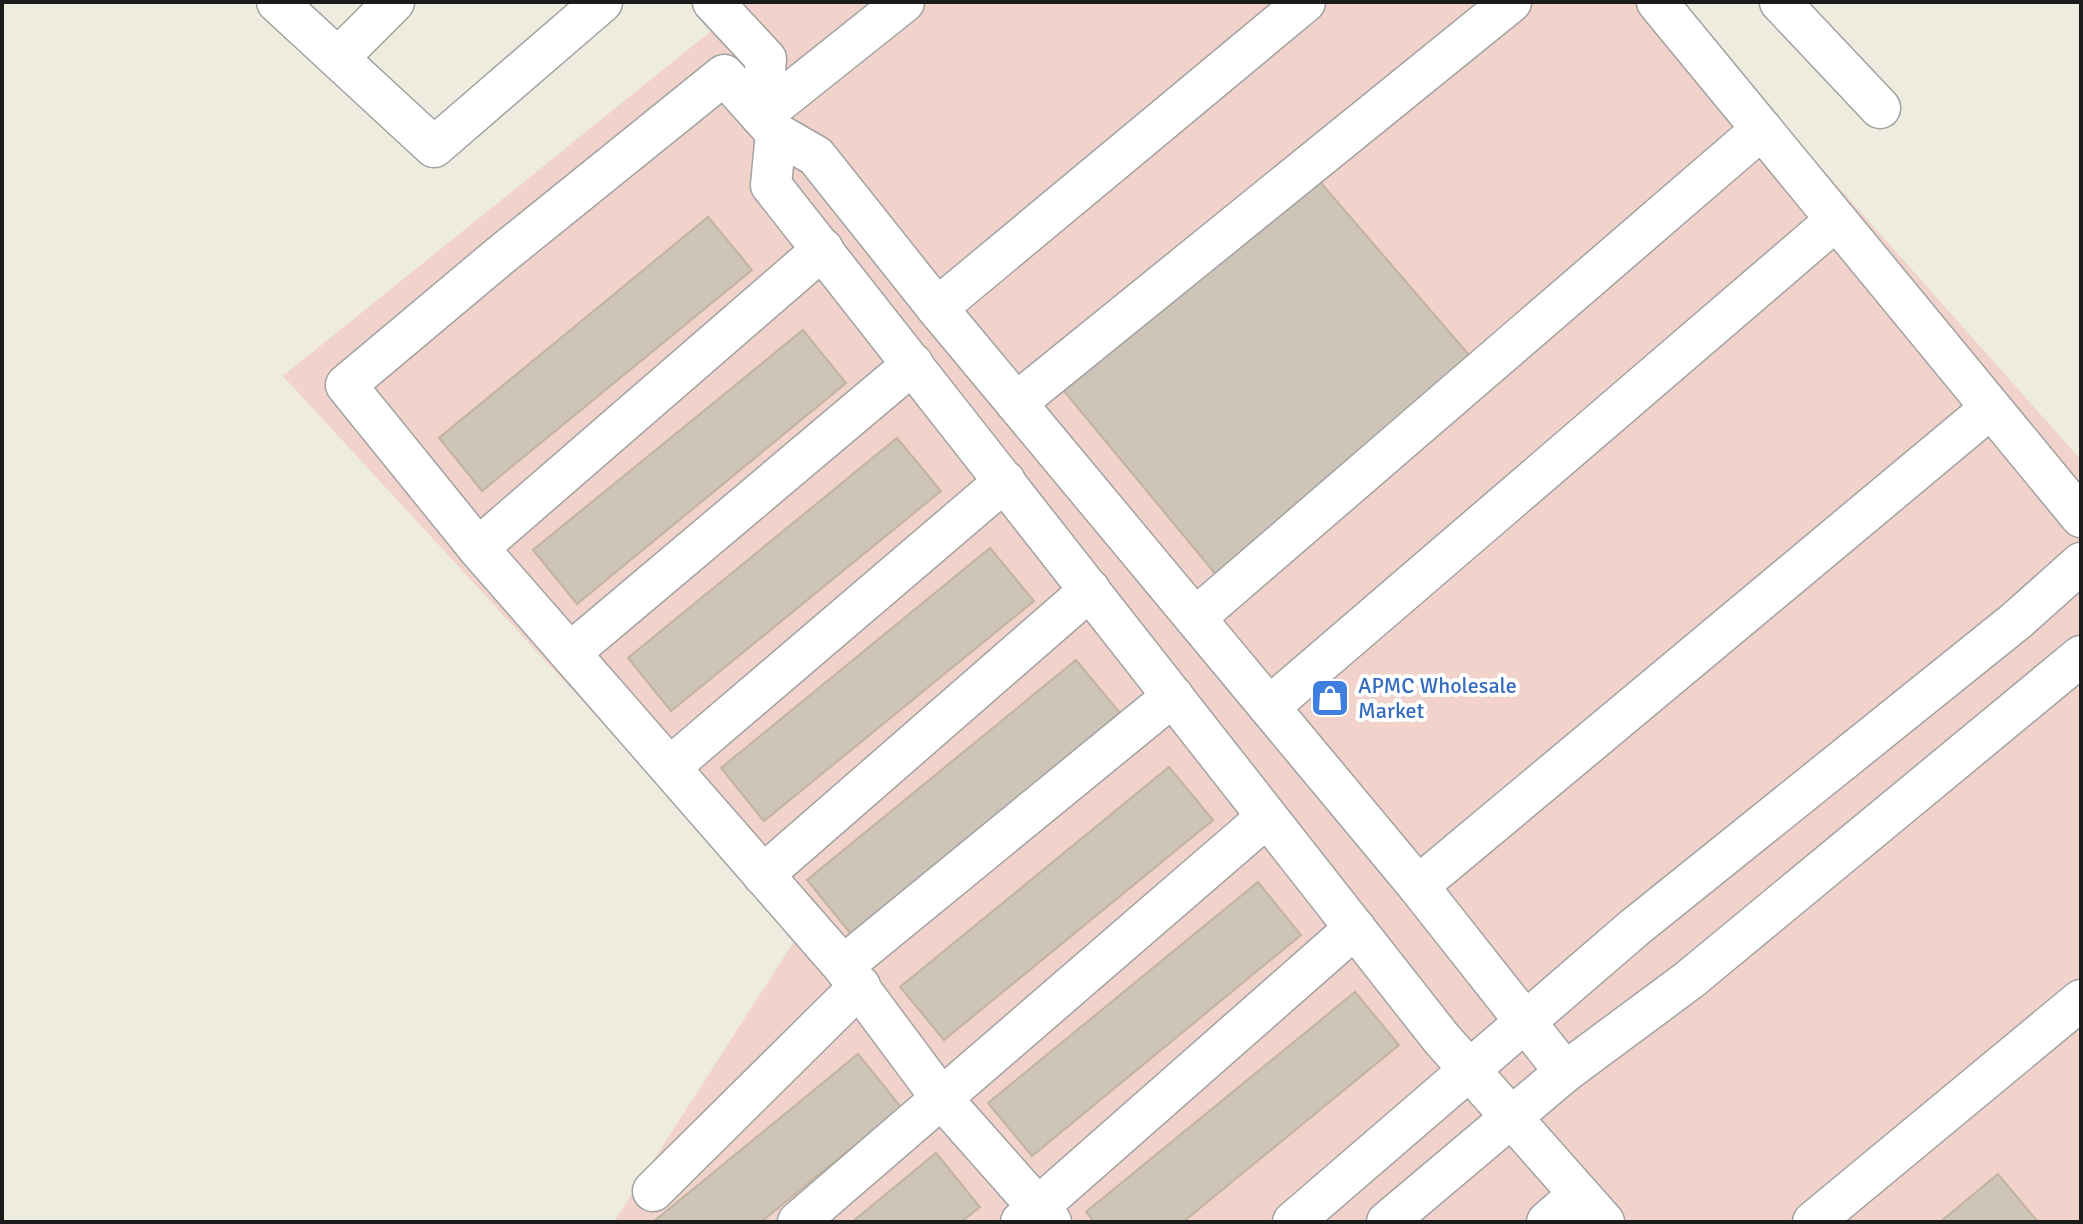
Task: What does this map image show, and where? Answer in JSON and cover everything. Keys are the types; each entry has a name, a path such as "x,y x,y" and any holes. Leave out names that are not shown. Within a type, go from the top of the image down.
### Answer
{"street":[{"path":"338,58 394,2"},
{"path":"295,8 338,58 434,147 602,2"},
{"path":"713,2 766,59 771,185 1441,1038 1592,1208 1547,1222"},
{"path":"769,124 904,2"},
{"path":"937,308 1305,2"},
{"path":"1016,403 1511,2"},
{"path":"1657,2 2081,517"},
{"path":"1780,2 1880,108"},
{"path":"1355,928 1037,1217 942,1099 852,976 478,548 346,385 724,75 769,124 816,156 937,308 1418,886 1565,1072"},
{"path":"1195,618 1762,129"},
{"path":"1269,707 1836,220"},
{"path":"478,548 823,249"},
{"path":"570,653 913,364"},
{"path":"1418,886 1991,408"},
{"path":"670,767 1005,481"},
{"path":"1293,1222 1634,928 2016,621 2081,563"},
{"path":"763,875 1090,590"},
{"path":"1387,1222 1565,1072 1689,980 2081,656"},
{"path":"653,1191 852,976 1173,696"},
{"path":"798,1222 1267,817"},
{"path":"1813,1222 2081,1000"}],"shaded area":[{"name":"APMC Wholesale Market","path":"747,2 1674,2 2081,460 2081,1222 614,1222 798,935 283,376"}],"building":[{"path":"1315,176 1475,362 1218,577 1064,391"},
{"path":"708,217 752,270 482,491 439,438"},
{"path":"803,330 846,383 577,604 533,550"},
{"path":"897,438 941,491 671,711 628,658"},
{"path":"990,548 1034,601 764,821 721,768"},
{"path":"1076,660 1120,713 851,934 807,880"},
{"path":"1169,767 1213,820 944,1040 900,987"},
{"path":"1258,882 1301,935 1032,1156 988,1103"},
{"path":"1355,992 1399,1045 1183,1222 1094,1222 1086,1212"},
{"path":"858,1054 901,1107 761,1222 653,1222"},
{"path":"936,1153 980,1207 961,1222 852,1222"},
{"path":"1998,1174 2038,1222 1940,1222"}],"place":[{"name":"APMC Wholesale Market","path":"1330,698"}]}
